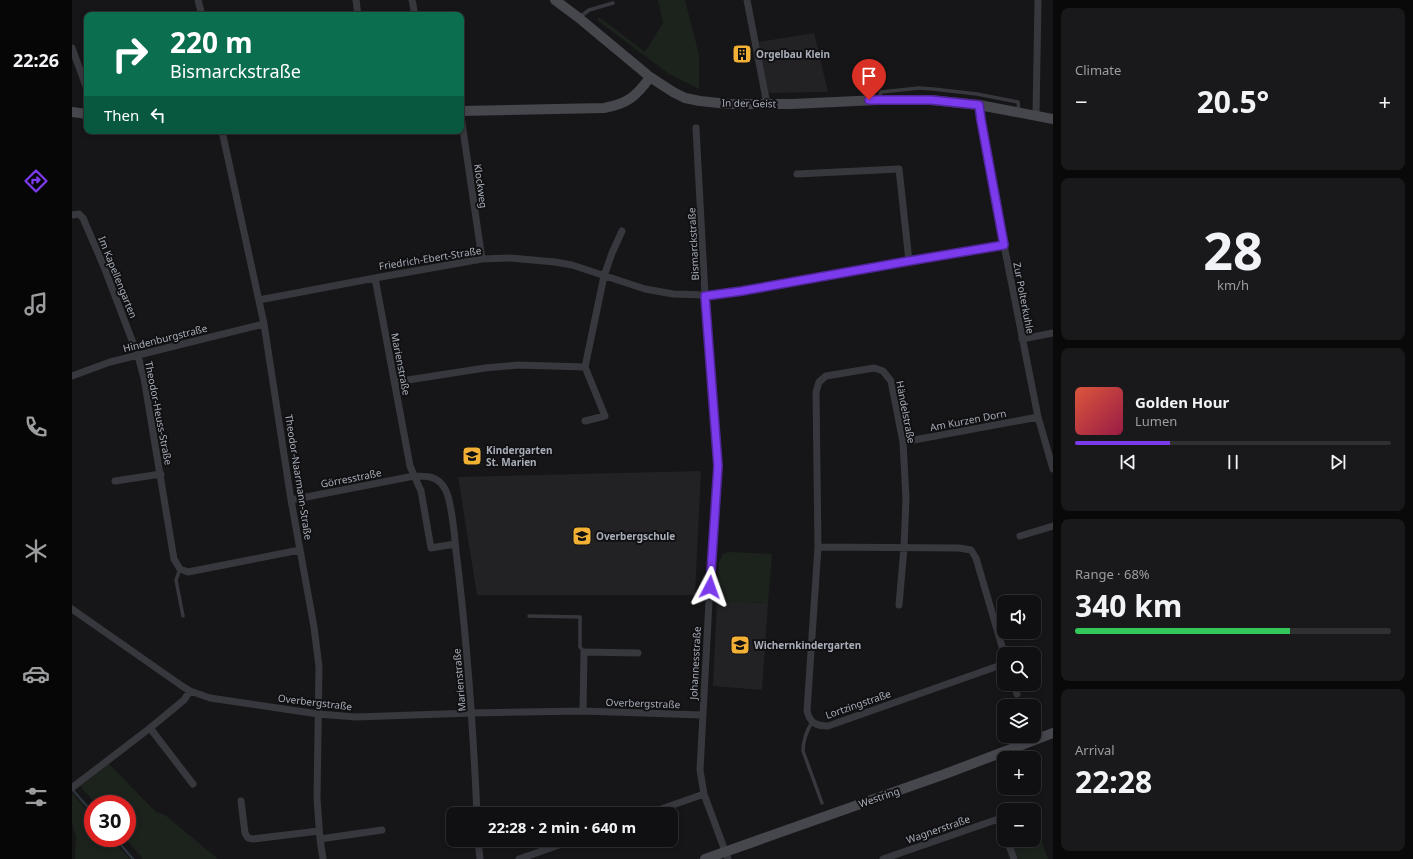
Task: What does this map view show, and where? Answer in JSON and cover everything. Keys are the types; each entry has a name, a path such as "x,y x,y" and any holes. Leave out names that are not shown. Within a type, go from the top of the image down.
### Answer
{"main road":[{"name":"In der Geist","path":"555,0 650,77 685,98 728,104 931,100 979,105 1053,119"},
{"path":"464,111 604,108 617,106 640,92 650,77"},
{"path":"72,112 84,114"},
{"name":"Westring","path":"705,859 727,855 1053,733"}],"street":[{"path":"198,0 201,12"},
{"path":"356,0 358,12"},
{"path":"412,0 414,12"},
{"path":"747,0 766,104"},
{"path":"1036,116 1038,0"},
{"path":"72,48 84,82"},
{"name":"Zur Polterkuhle","path":"979,105 1022,339 1038,417 1051,454 1053,469"},
{"name":"Bismarckstraße","path":"696,128 705,296"},
{"name":"Theodor-Naarmann-Straße","path":"223,134 264,324 291,500 314,627 319,667 317,799 323,859"},
{"name":"Klockweg","path":"464,134 482,259"},
{"path":"797,174 899,169 909,261"},
{"name":"Im Kapellengarten","path":"72,215 79,214 83,218 104,267 138,356"},
{"path":"585,421 604,416 586,366 604,276 622,231"},
{"path":"705,296 742,291 1004,245"},
{"name":"Friedrich-Ebert-Straße","path":"259,300 482,259 510,258 539,260 572,266 645,288 673,294 705,296"},
{"name":"Marienstraße","path":"375,278 410,466 421,491 431,548 455,544"},
{"name":"Johannesstraße","path":"705,296 718,466 702,715 700,770 704,794 727,855"},
{"name":"Hindenburgstraße","path":"72,376 110,362 264,324"},
{"path":"1022,339 1053,333"},
{"name":"Theodor-Heuss-Straße","path":"138,356 144,378 174,559 180,569"},
{"path":"395,382 485,368 518,365 586,366"},
{"name":"Händelstraße","path":"818,547 816,392 819,382 826,376 874,368 883,371 891,381 903,442 906,499 904,548"},
{"name":"Am Kurzen Dorn","path":"903,442 1038,417"},
{"name":"Theodor-Heuss-Straße","path":"116,481 161,474"},
{"name":"Marienstraße","path":"414,476 428,476 438,480 446,490 462,598 472,712 477,807"},
{"name":"Görresstraße","path":"291,500 414,476"},
{"path":"1020,536 1053,526"},
{"path":"812,722 808,717 807,711 818,547"},
{"name":"Lortzingstraße","path":"818,547 959,548 971,550 976,558 1002,647"},
{"path":"899,605 904,548"},
{"path":"180,569 188,572 300,550"},
{"name":"Overbergstraße","path":"72,609 190,691 210,698 318,714 356,717 472,712 583,712 702,715"},
{"path":"583,712 584,652 638,653"},
{"name":"Lortzingstraße","path":"812,722 820,726 828,726 997,669"},
{"path":"73,787 150,728 184,700 190,691"},
{"path":"150,728 193,784"},
{"path":"667,807 704,794"},
{"path":"241,801 245,833 248,838 253,839 319,831"},
{"name":"Wagnerstraße","path":"883,859 997,820"},
{"path":"320,839 382,830"},
{"path":"479,847 480,859"},
{"path":"519,859 553,847"},
{"path":"1010,847 1014,859"}],"lane":[{"path":"579,18 589,10 613,3"},
{"path":"878,100 881,92 919,88 933,89 977,94 1018,102 1019,113"},
{"path":"180,569 176,580 183,616"},
{"path":"530,616 580,617 580,647 584,652"},
{"path":"812,722 803,742 803,751 822,803"}],"shaded area":[{"path":"658,0 685,0 699,55 699,89 669,74 597,20 599,17 645,52 663,23"},
{"path":"814,33 828,92 768,93 759,42"},
{"name":"Overbergschule","path":"701,471 695,595 477,595 458,477"},
{"path":"730,552 772,554 768,603 717,601 719,562 723,554"},
{"name":"Wichernkindergarten","path":"717,601 768,603 762,690 713,686"},
{"path":"109,764 156,812 165,815 218,859 143,859 133,847 136,847 136,795 88,795 80,786"},
{"path":"72,793 84,807 84,847 119,847 130,859 75,859 76,837 72,823"},
{"path":"1041,840 1048,859 1018,859 1014,847 1041,847"}],"waterway":[{"path":"72,789 84,803"},
{"path":"123,847 133,859"}],"place":[{"name":"Orgelbau Klein","path":"742,54"},
{"name":"Kindergarten St. Marien","path":"472,456"},
{"name":"Overbergschule","path":"582,536"},
{"name":"Wichernkindergarten","path":"740,645"}],"route":[{"path":"710,587 718,466 705,296 742,291 1004,245 979,105 931,100 869,100"}]}
